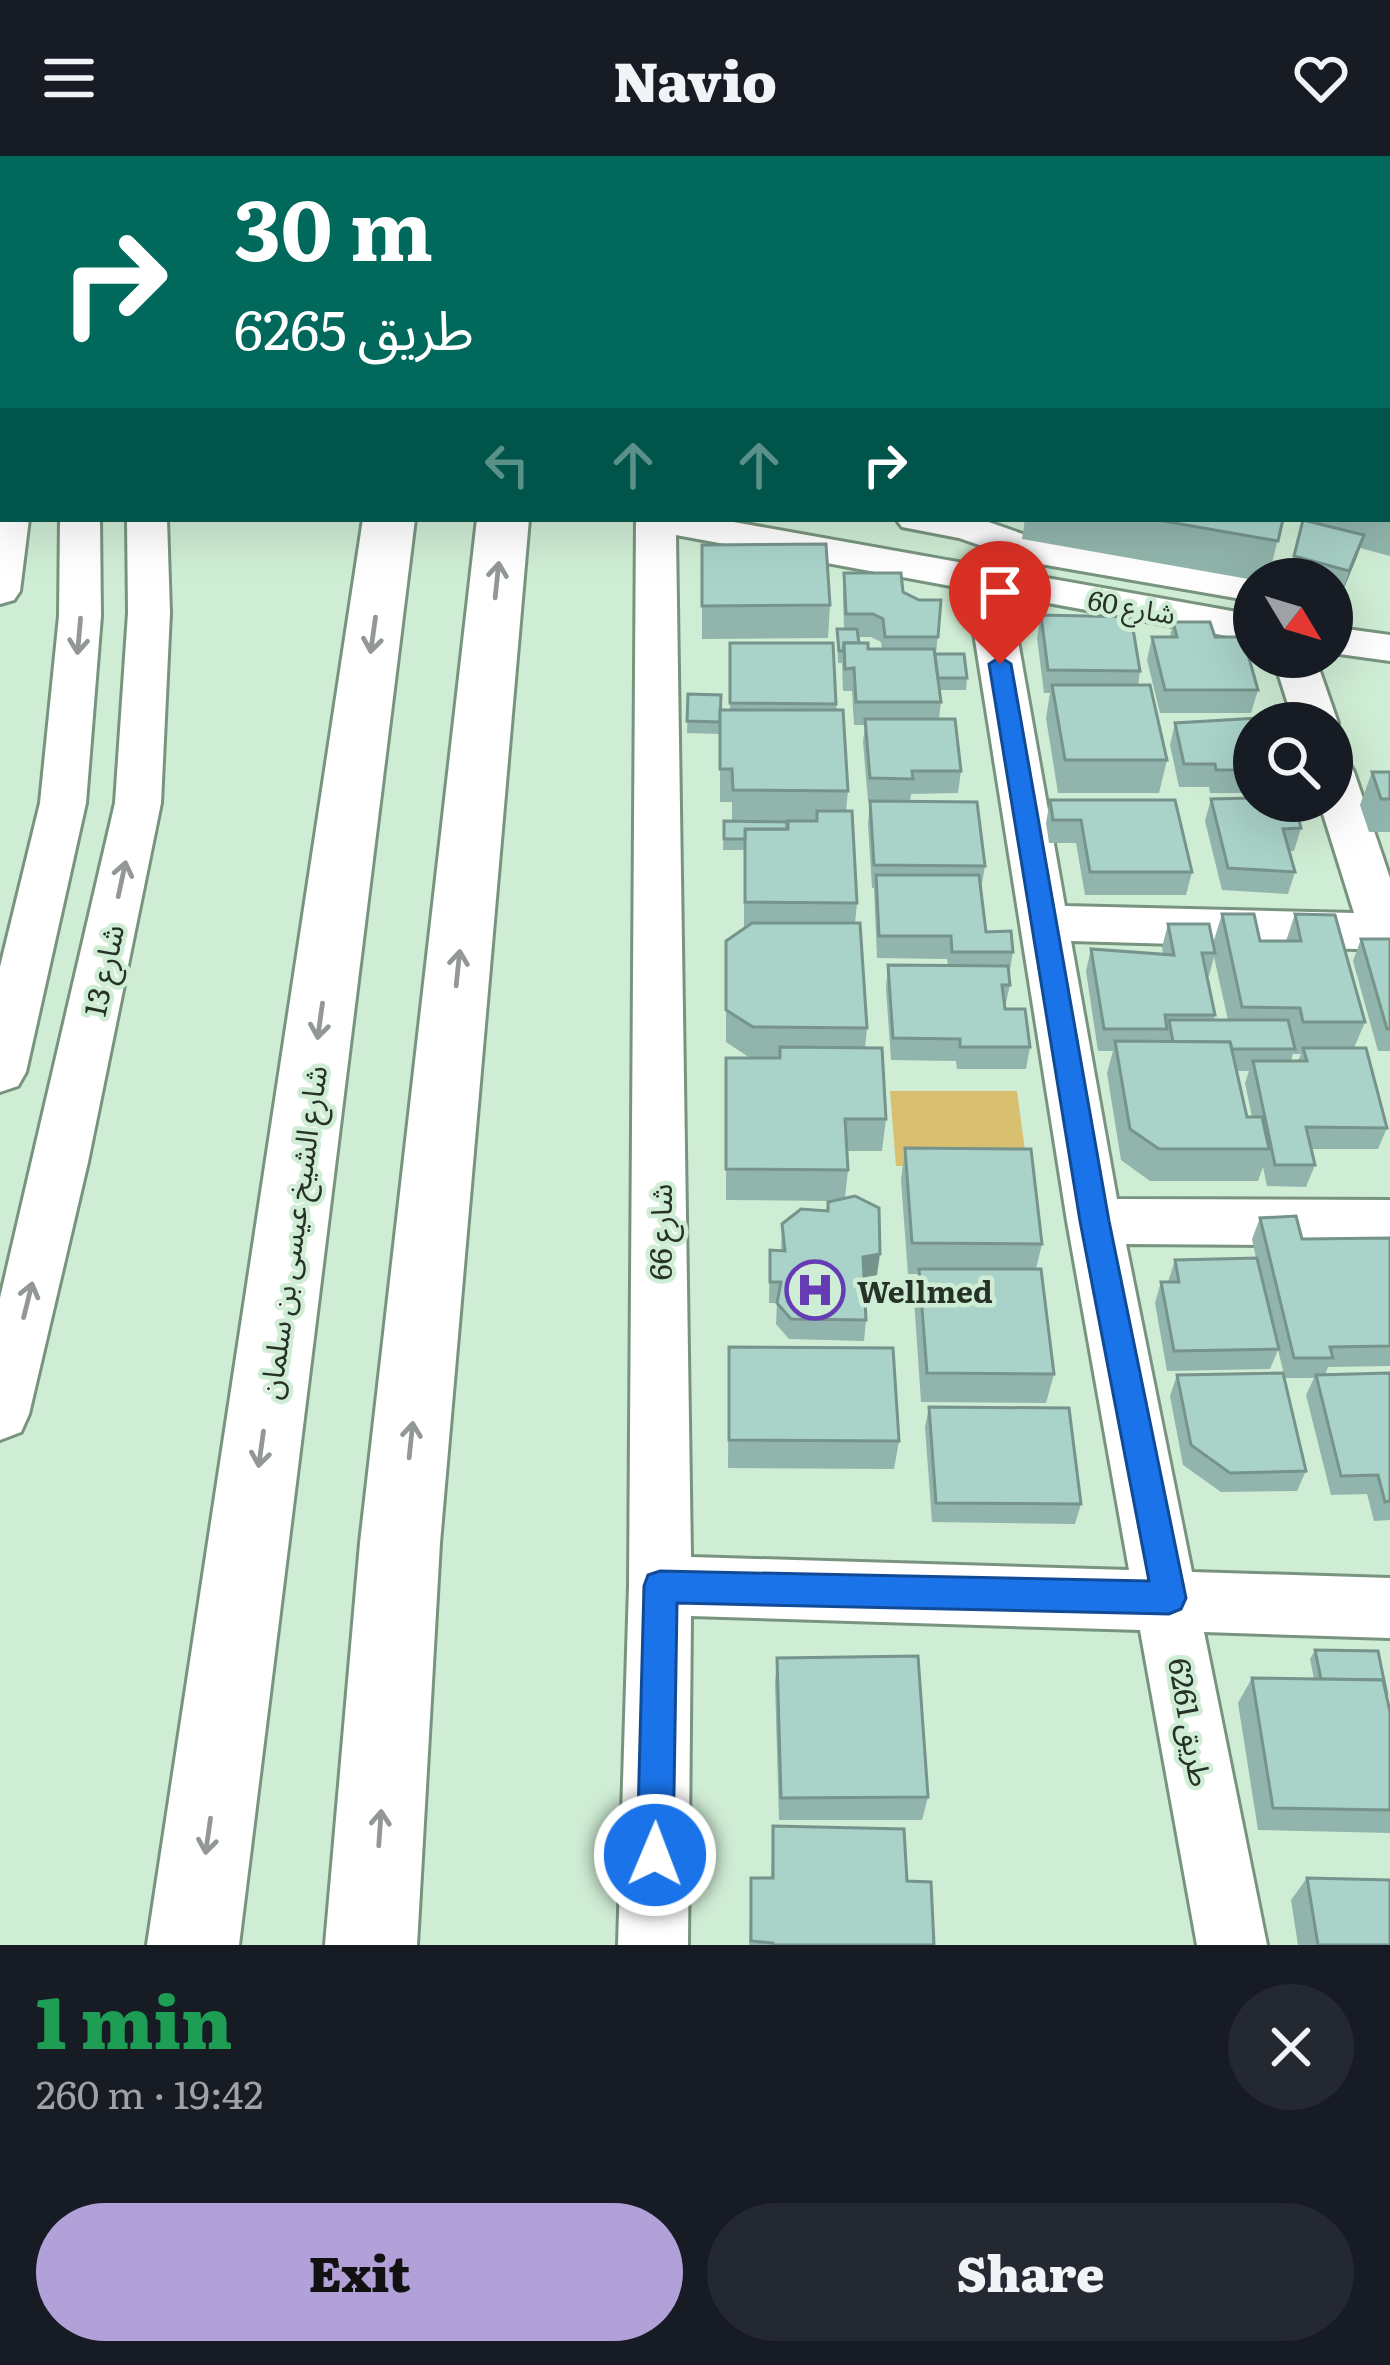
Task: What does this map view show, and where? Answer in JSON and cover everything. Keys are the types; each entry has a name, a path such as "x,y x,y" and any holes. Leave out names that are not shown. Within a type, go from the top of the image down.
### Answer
{"highway":[{"name":"شارع الشيخ عيسى بن سلمان","path":"193,1945 389,522"},
{"path":"371,1945 400,1543 503,522"}],"street":[{"path":"0,591 9,522"},
{"path":"0,1072 63,803 80,616 80,522"},
{"name":"شارع 13","path":"0,1414 61,1162 138,803 149,613 147,522"},
{"name":"شارع 66","path":"653,1945 660,1586 656,522"},
{"name":"شارع 60","path":"681,522 796,531 986,578 1233,624"},
{"path":"933,522 968,528 1029,550 1233,584"},
{"name":"طريق 6261","path":"986,578 1094,1221 1232,1945"},
{"path":"1353,643 1390,648"},
{"path":"1043,923 1387,932 1349,822"},
{"path":"1094,1221 1390,1223"},
{"path":"660,1586 1390,1608"}],"shaded area":[{"path":"890,1091 1017,1091 1027,1166 896,1166"}],"building":[{"path":"1169,522 1282,522 1278,541"},
{"path":"1302,522 1364,535 1353,561 1294,556"},
{"path":"826,544 830,605 702,606 702,545"},
{"path":"844,573 901,573 903,592 919,600 941,600 938,637 885,637 883,619 873,614 846,614"},
{"path":"1041,615 1131,617 1140,671 1048,670"},
{"path":"1173,622 1210,622 1215,637 1233,637 1233,678 1255,678 1258,690 1165,690 1152,637 1177,637"},
{"path":"837,629 857,629 859,643 844,643 839,651"},
{"path":"730,643 833,643 836,704 730,703"},
{"path":"844,643 868,643 868,649 934,649 941,702 856,702 854,668 845,669"},
{"path":"935,654 964,654 967,678 938,678"},
{"path":"1052,685 1150,685 1167,760 1065,760"},
{"path":"688,694 721,695 720,722 687,721"},
{"path":"720,710 843,710 848,791 733,790 732,769 720,769"},
{"path":"865,719 955,719 961,771 912,771 913,779 870,778"},
{"path":"1233,720 1233,770 1216,770 1215,764 1184,764 1175,723"},
{"path":"1372,772 1390,772 1390,799 1381,799"},
{"path":"1233,798 1233,822 1299,822 1301,828 1283,829 1295,872 1228,868 1211,799"},
{"path":"1050,800 1175,800 1192,872 1090,872 1081,820 1053,820"},
{"path":"870,801 977,802 985,866 874,865"},
{"path":"817,811 852,811 857,903 745,902 745,829 788,829 788,821 817,821"},
{"path":"724,821 787,822 787,829 745,829 745,839 724,839"},
{"path":"876,875 979,875 986,932 1011,931 1013,952 952,952 951,936 879,936"},
{"path":"1222,914 1254,914 1260,941 1301,941 1295,914 1335,915 1365,1022 1303,1022 1300,1008 1242,1007"},
{"path":"752,923 860,923 867,1028 753,1027 726,1010 726,941"},
{"path":"1168,924 1209,924 1215,953 1202,953 1215,1015 1165,1015 1167,1029 1104,1029 1091,949 1174,955"},
{"path":"1361,939 1390,939 1390,1029 1387,1029"},
{"path":"888,965 1008,966 1010,985 1002,985 1005,1009 1025,1009 1030,1047 960,1047 960,1039 893,1038"},
{"path":"1169,1020 1288,1020 1295,1049 1232,1049 1230,1042 1173,1042"},
{"path":"1115,1041 1230,1042 1247,1117 1262,1117 1269,1149 1159,1149 1130,1129"},
{"path":"780,1047 882,1048 886,1119 845,1119 848,1170 726,1169 726,1058 780,1058"},
{"path":"1303,1048 1366,1048 1387,1128 1306,1127 1315,1165 1275,1165 1253,1061 1307,1061"},
{"path":"905,1148 1031,1149 1042,1244 912,1243"},
{"name":"Wellmed","path":"855,1196 879,1208 880,1254 863,1257 866,1320 791,1319 777,1303 781,1282 770,1282 770,1250 785,1251 782,1224 801,1209 828,1211 828,1202"},
{"path":"1296,1216 1302,1239 1390,1238 1390,1346 1330,1347 1333,1358 1294,1358 1260,1218"},
{"path":"1257,1258 1279,1349 1174,1351 1161,1282 1179,1282 1175,1260"},
{"path":"919,1269 1041,1269 1054,1374 927,1373"},
{"path":"729,1347 893,1348 899,1441 729,1440"},
{"path":"1283,1373 1306,1471 1230,1473 1191,1445 1177,1375"},
{"path":"1390,1373 1390,1501 1385,1502 1378,1475 1341,1476 1316,1375"},
{"path":"929,1407 1069,1408 1081,1504 936,1503"},
{"path":"1315,1650 1378,1651 1387,1695 1383,1680 1321,1679"},
{"path":"918,1656 928,1797 781,1798 777,1658"},
{"path":"1252,1678 1383,1680 1390,1712 1390,1810 1273,1808"},
{"path":"773,1826 904,1829 907,1881 931,1882 934,1945 751,1941 751,1878 773,1878"},
{"path":"1307,1878 1390,1880 1390,1945 1318,1945"}],"place":[{"name":"Wellmed","path":"815,1290"}],"route":[{"path":"655,1855 660,1586 1169,1598 1094,1221 1000,664"}]}
